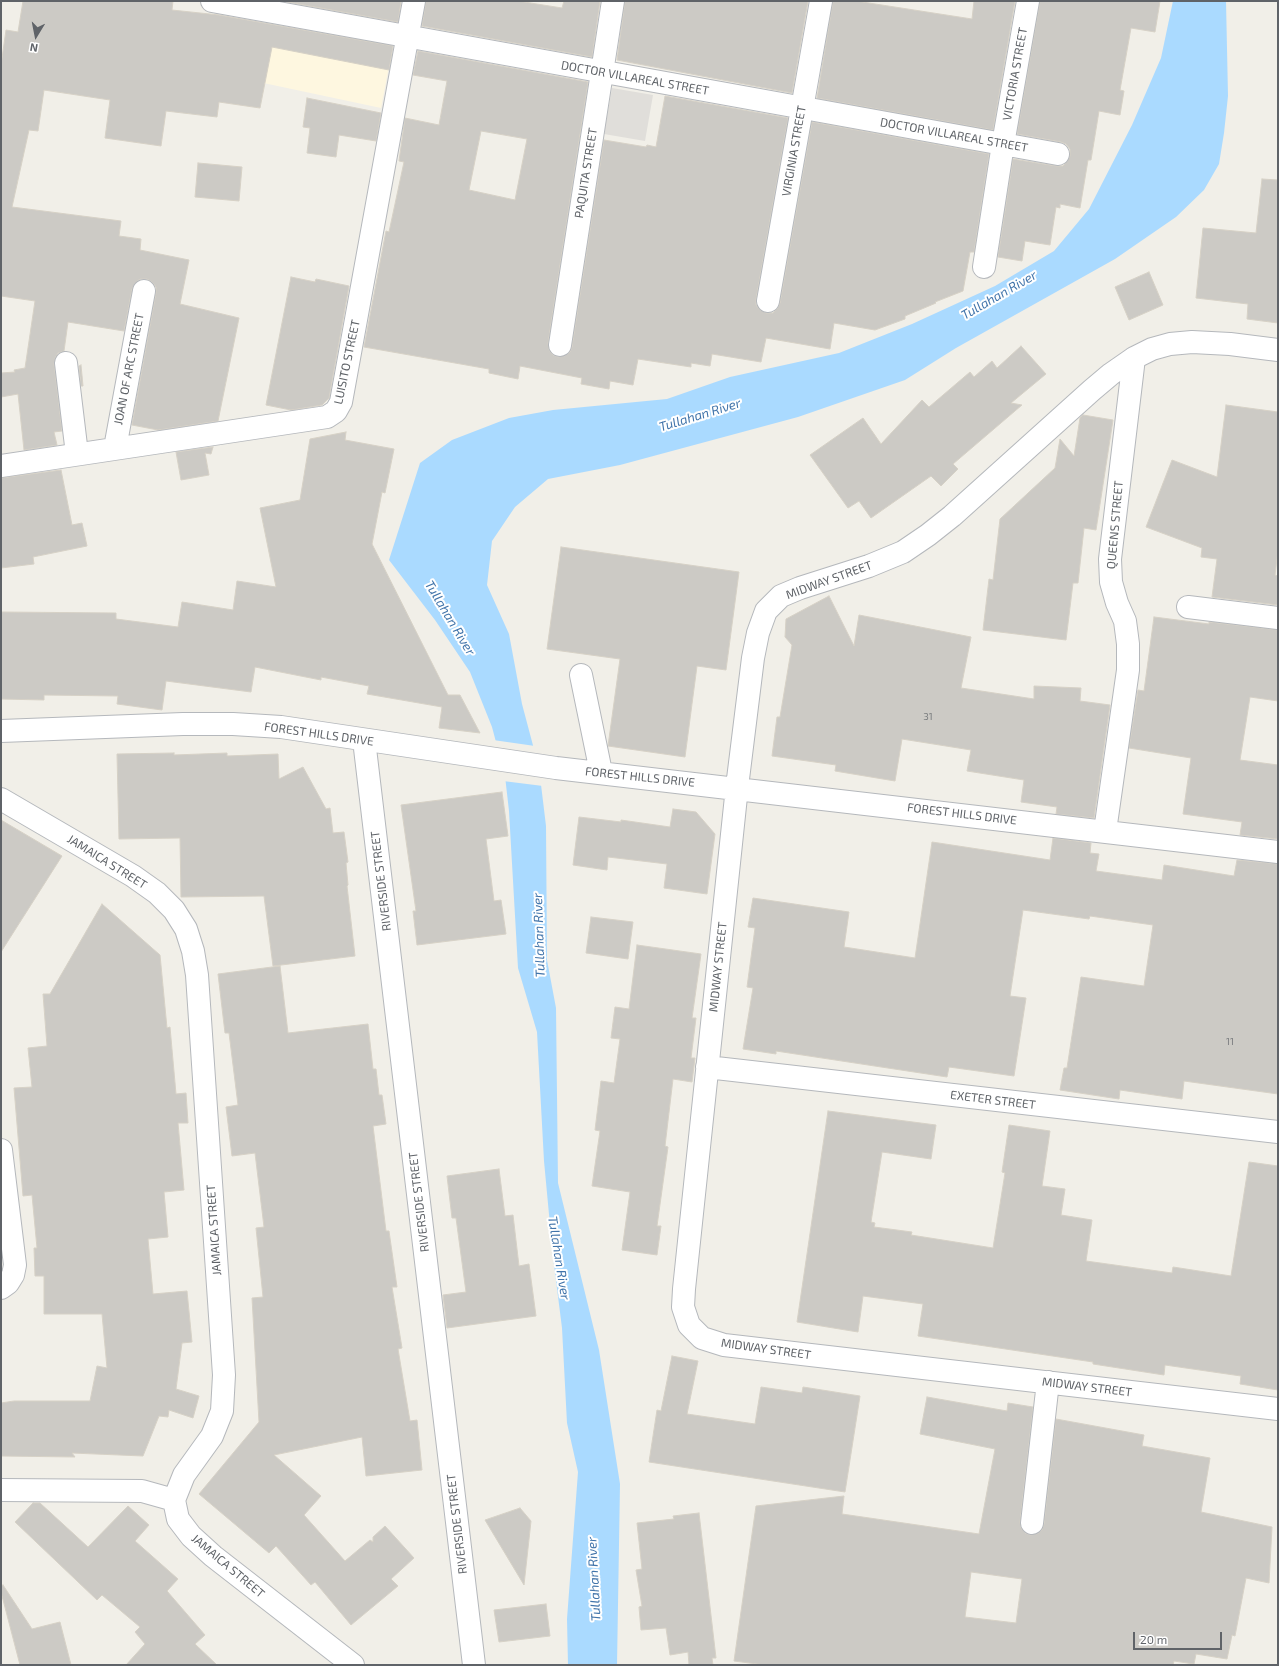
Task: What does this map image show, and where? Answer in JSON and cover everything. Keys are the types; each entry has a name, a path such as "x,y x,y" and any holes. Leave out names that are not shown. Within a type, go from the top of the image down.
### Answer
{"street":[{"name":"DOCTOR VILLAREAL STREET","path":"212,1 1058,154"},
{"name":"LUISITO STREET","path":"1,466 327,417 336,411 341,402 414,1"},
{"name":"PAQUITA STREET","path":"560,345 613,1"},
{"name":"VIRGINIA STREET","path":"768,301 821,1"},
{"name":"VICTORIA STREET","path":"984,267 1003,144 1028,1"},
{"name":"JOAN OF ARC STREET","path":"115,448 144,291"},
{"name":"MIDWAY STREET","path":"1278,350 1230,344 1192,342 1170,344 1152,349 1134,358 1096,386 952,516 928,535 903,552 869,566 782,596 766,611 758,633 753,658 737,787 683,1307 689,1325 702,1338 731,1346 1278,1409"},
{"name":"QUEENS STREET","path":"1105,831 1128,670 1128,644 1125,621 1117,603 1111,582 1110,559 1134,358"},
{"path":"66,363 77,454"},
{"path":"1188,607 1278,618"},
{"path":"581,675 601,772"},
{"name":"FOREST HILLS DRIVE","path":"1,731 183,724 233,724 281,728 556,768 737,787 1278,852"},
{"name":"RIVERSIDE STREET","path":"364,740 474,1665"},
{"name":"JAMAICA STREET","path":"1,799 133,876 157,893 174,910 182,923 193,950 197,975 224,1375 222,1411 212,1436 184,1475 174,1500 178,1519 190,1536 213,1556 353,1665"},
{"name":"EXETER STREET","path":"707,1067 1278,1132"},
{"path":"1,1150 15,1265 13,1274 1,1288"},
{"path":"1032,1523 1048,1382"},
{"path":"1,1490 142,1491 174,1500"}],"shaded area":[{"path":"217,16 393,45 381,108 207,71"},
{"path":"612,88 653,95 645,141 604,134"}],"water":[{"name":"Tullahan River","path":"1173,1 1226,1 1228,96 1219,164 1204,190 1176,217 1115,259 956,348 905,380 798,417 620,465 548,479 515,507 492,541 487,585 509,634 522,704 539,768 546,826 547,960 556,1008 558,1183 599,1350 620,1484 617,1665 568,1665 567,1619 578,1472 567,1423 562,1328 553,1257 544,1161 537,1032 518,968 509,811 505,776 492,727 470,672 435,620 389,560 420,463 452,440 509,418 553,410 667,399 730,377 839,353 912,324 995,286 1054,251 1089,209 1132,125 1161,58"}],"pier":[{"path":"493,740 535,746 543,786 503,781"}],"building":[{"path":"23,1 173,1 172,10 219,15 393,46 389,70 272,47 260,108 219,102 217,117 166,111 161,146 105,138 110,100 44,90 38,131 29,130 12,207 121,221 119,236 141,239 140,250 189,260 180,304 239,318 218,421 158,430 132,425 156,293 156,287 152,282 147,279 140,279 135,283 132,289 124,331 68,322 64,351 58,353 54,364 62,431 54,432 57,445 24,450 18,394 1,397 1,373 15,372 14,370 25,368 35,301 1,296 1,65 6,30 18,32"},
{"path":"282,1 401,1 398,22"},
{"path":"426,1 518,1 562,8 564,1 600,1 592,57 422,26"},
{"path":"625,1 808,1 792,93 617,60"},
{"path":"833,1 856,1 972,19 974,1 1015,1 993,130 817,98"},
{"path":"1040,1 1160,1 1155,32 1131,28 1120,90 1124,91 1120,115 1099,111 1091,160 1088,160 1080,208 1060,204 1060,208 1056,207 1050,245 1025,241 1022,261 998,257 1013,159 1063,166 1070,156 1070,149 1066,144 1017,134"},
{"path":"418,51 588,82 548,343 549,350 553,355 558,357 565,356 570,352 572,347 604,140 646,147 647,145 656,147 665,96 788,118 756,299 756,305 760,310 766,313 773,313 780,303 812,122 989,154 974,252 970,252 963,291 905,316 905,319 875,330 834,323 830,349 766,338 761,362 712,354 710,366 691,363 691,367 638,359 633,385 610,381 609,389 581,384 582,378 520,366 518,379 489,373 489,369 364,347 386,231 389,232 404,162 399,161 405,118 439,125 447,81 413,75","holes":["481,131 527,139 515,200 469,190"]},
{"path":"307,98 381,113 376,141 339,135 336,157 307,153 310,128 303,127"},
{"path":"198,163 242,167 239,201 195,197"},
{"path":"1262,179 1278,180 1278,323 1247,319 1248,304 1196,298 1203,228 1256,233"},
{"path":"1149,272 1163,305 1129,320 1115,287"},
{"path":"291,277 315,282 316,279 349,286 329,398 322,405 291,410 266,405"},
{"path":"1021,346 1046,374 1011,403 1022,405 953,464 958,469 941,486 931,476 871,518 859,501 848,508 810,455 863,418 881,444 922,400 929,407 970,372 974,377 992,361 997,368"},
{"path":"81,365 83,386 81,386 79,366"},
{"path":"1226,405 1278,412 1278,551 1275,575 1278,576 1278,605 1212,597 1217,559 1201,557 1202,548 1146,527 1172,460 1217,477"},
{"path":"1083,415 1113,420 1096,530 1084,528 1078,583 1073,583 1066,640 983,630 989,579 993,580 1000,519 1055,468 1060,439 1074,456 1080,418"},
{"path":"346,432 345,440 394,449 385,493 382,492 372,544 448,695 460,695 480,733 439,728 442,707 367,694 369,686 321,677 321,680 255,667 251,692 166,681 162,710 117,704 118,696 44,695 44,700 1,699 1,612 116,613 116,619 178,627 182,602 233,610 237,581 276,587 260,508 300,500 310,439"},
{"path":"213,447 211,454 205,453 209,475 181,480 176,452"},
{"path":"61,470 72,525 82,523 87,546 33,557 34,564 1,568 1,478"},
{"path":"561,547 739,572 726,670 697,666 685,757 608,746 620,659 547,649"},
{"path":"829,596 854,646 859,615 971,637 961,688 1034,699 1034,686 1081,688 1080,701 1110,705 1094,818 1056,814 1057,807 1021,802 1024,780 967,771 971,750 902,739 895,781 835,771 836,765 772,756 777,717 780,717 792,645 785,637 786,619"},
{"path":"1154,617 1209,624 1209,622 1278,630 1278,701 1250,697 1240,760 1278,765 1278,839 1240,835 1242,822 1183,814 1191,758 1129,748 1138,690 1144,691"},
{"path":"174,753 174,755 227,753 227,756 278,754 279,779 303,767 326,809 330,808 333,833 344,832 348,862 346,863 347,886 355,956 273,966 264,896 181,897 180,838 119,839 117,754"},
{"path":"502,792 508,836 486,839 494,901 501,900 506,934 417,945 413,911 416,911 401,805"},
{"path":"673,809 696,812 715,834 707,894 664,888 667,864 608,857 607,870 573,865 579,817 621,822 621,820 670,827"},
{"path":"1,820 62,856 1,952"},
{"path":"1053,838 1091,843 1090,853 1099,854 1096,871 1162,880 1164,865 1234,876 1237,860 1278,864 1278,1094 1184,1081 1182,1099 1120,1090 1119,1099 1060,1090 1064,1068 1067,1068 1081,977 1144,986 1153,925 1090,916 1089,919 1023,910 1010,996 1026,998 1014,1076 949,1067 947,1077 776,1051 776,1054 743,1049 753,988 747,987 755,928 748,927 753,898 849,912 844,947 915,958 932,842 1050,860"},
{"path":"102,904 160,955 167,1028 170,1027 176,1094 186,1093 188,1123 178,1123 184,1190 164,1192 168,1237 148,1239 153,1294 187,1291 192,1342 182,1343 176,1389 199,1396 193,1418 169,1410 168,1417 159,1416 143,1456 72,1453 75,1457 1,1456 1,1403 14,1401 90,1401 97,1366 107,1368 102,1314 44,1314 44,1276 35,1276 34,1248 37,1248 32,1195 23,1196 14,1088 32,1087 28,1048 47,1046 43,994 50,994"},
{"path":"591,917 633,922 628,959 586,953"},
{"path":"637,945 701,954 692,1018 696,1018 691,1058 695,1058 692,1082 673,1079 665,1146 668,1147 657,1226 661,1226 657,1255 622,1250 630,1192 592,1186 600,1131 595,1130 601,1081 614,1083 620,1039 611,1038 615,1007 629,1009"},
{"path":"280,966 288,1033 368,1024 373,1069 376,1069 379,1095 382,1095 386,1124 373,1126 386,1231 389,1231 397,1287 392,1287 402,1348 398,1349 410,1421 417,1420 422,1470 366,1476 362,1437 274,1455 321,1496 304,1515 345,1561 370,1540 373,1542 373,1537 385,1526 414,1558 391,1579 398,1586 351,1625 315,1582 311,1585 276,1546 269,1553 199,1494 259,1422 252,1298 263,1297 256,1228 264,1227 255,1153 232,1156 226,1107 238,1105 229,1033 225,1033 218,974"},
{"path":"828,1111 936,1125 931,1159 882,1152 871,1222 875,1223 874,1227 912,1232 911,1235 993,1248 1005,1173 1002,1172 1009,1125 1050,1131 1042,1186 1065,1189 1061,1215 1092,1220 1086,1261 1172,1273 1173,1267 1231,1276 1249,1162 1278,1166 1278,1390 1240,1384 1241,1376 1165,1365 1164,1375 1093,1364 1093,1362 918,1336 923,1304 863,1296 858,1332 797,1322"},
{"path":"499,1169 505,1216 513,1215 519,1266 529,1264 536,1316 447,1328 443,1295 466,1292 456,1218 452,1218 447,1176"},
{"path":"672,1356 698,1361 687,1414 755,1424 761,1387 802,1393 803,1387 860,1396 845,1492 649,1462 657,1410 661,1411"},
{"path":"927,1397 1007,1411 1008,1403 1033,1407 1020,1522 1021,1528 1025,1533 1030,1535 1037,1534 1042,1530 1044,1524 1056,1419 1144,1435 1142,1446 1210,1458 1201,1512 1272,1527 1269,1583 1246,1578 1235,1636 1232,1635 1227,1659 1196,1654 1194,1664 1174,1661 1173,1665 765,1665 734,1661 756,1506 844,1496 842,1514 979,1534 995,1449 920,1434","holes":["971,1572 1022,1579 1016,1623 965,1617"]},
{"path":"33,1503 40,1503 88,1547 128,1506 149,1525 135,1541 178,1579 167,1591 205,1635 195,1644 217,1665 126,1665 145,1644 135,1632 140,1627 102,1595 97,1600 15,1522"},
{"path":"520,1508 531,1521 524,1585 485,1520"},
{"path":"699,1513 716,1658 712,1658 713,1665 689,1665 688,1652 670,1655 666,1628 641,1630 639,1607 642,1606 636,1570 642,1569 637,1523 674,1519 673,1516"},
{"path":"3,1585 32,1629 60,1622 71,1665 20,1665 1,1592 1,1586"},
{"path":"546,1604 550,1636 499,1642 494,1610"}]}
